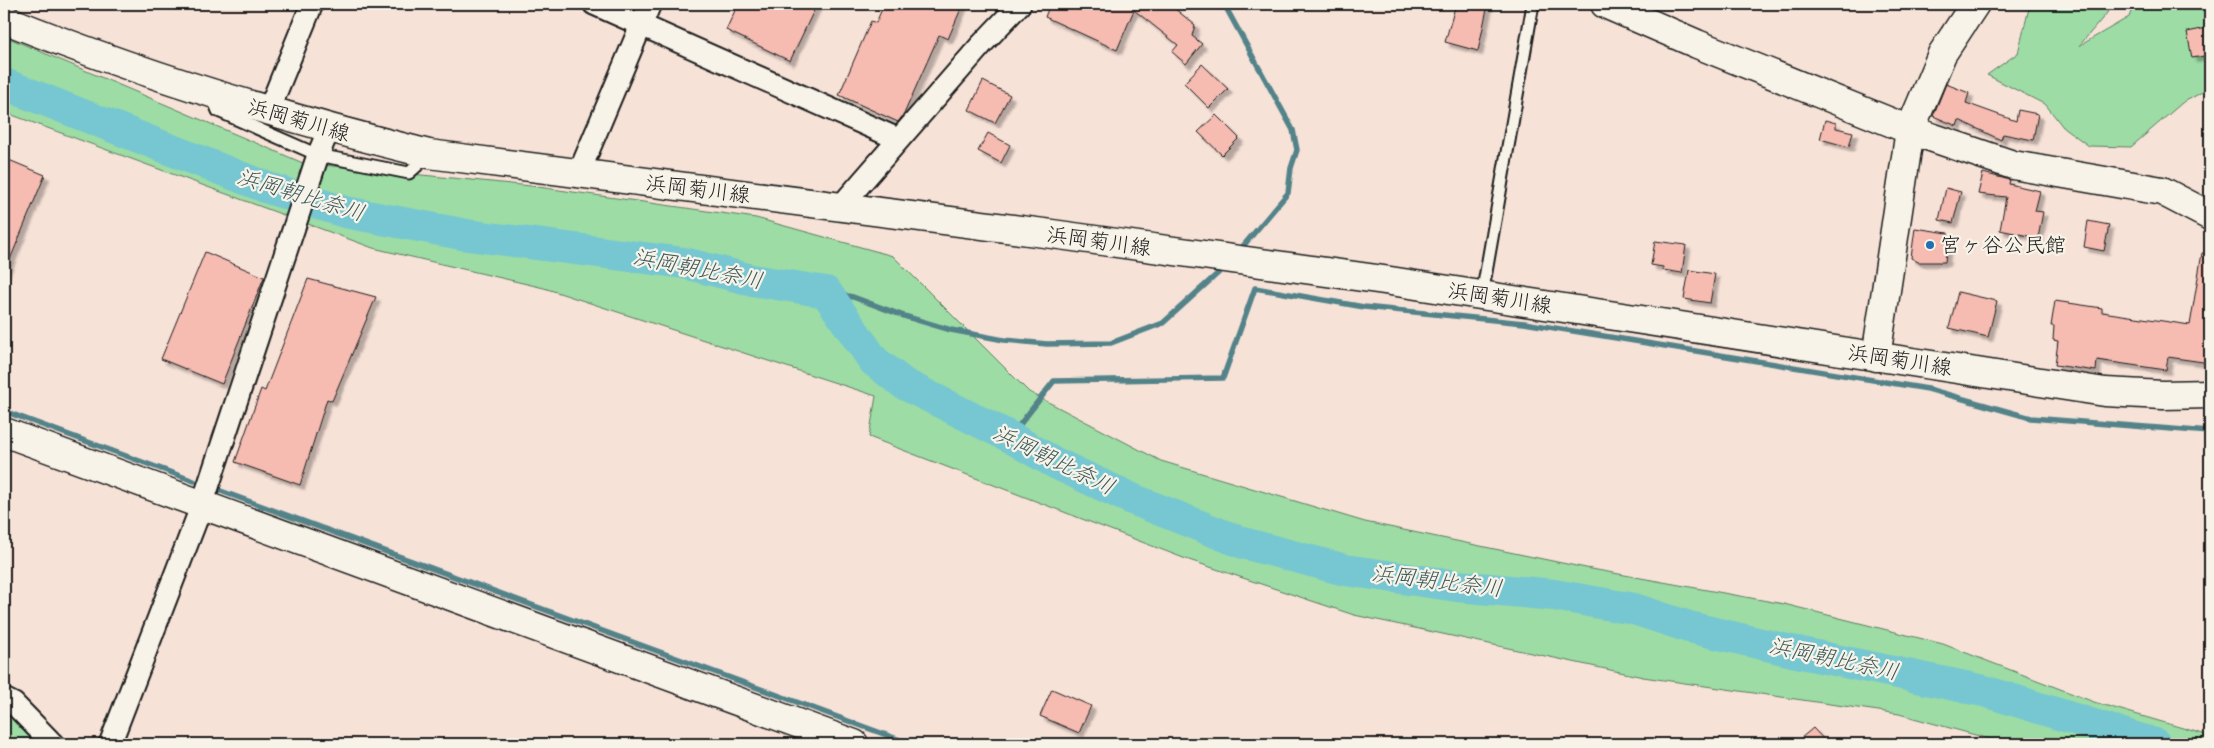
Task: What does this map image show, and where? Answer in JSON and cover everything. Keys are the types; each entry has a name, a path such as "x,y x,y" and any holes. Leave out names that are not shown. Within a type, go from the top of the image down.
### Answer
{"main road":[{"path":"1605,4 1697,44 1910,130 2013,165 2162,191 2210,216"},
{"path":"1876,357 1910,130 1942,54 1975,4"},
{"name":"浜岡菊川線","path":"4,19 45,36 268,112 429,154 841,206 1384,280 2105,392 2163,395 2210,394"},
{"path":"4,432 854,744"}],"street":[{"path":"268,112 312,4"},
{"path":"594,4 898,139"},
{"path":"579,173 650,4"},
{"path":"841,206 898,139 1020,4"},
{"path":"110,744 202,505 318,155 329,129"},
{"path":"4,699 14,704 53,744"}],"lane":[{"path":"1482,295 1533,4"},
{"path":"212,94 218,111 318,155 409,174 429,154"}],"green space":[{"path":"2030,4 2110,4 2107,13 2079,46 2129,17 2134,4 2210,4 2210,88 2182,103 2131,147 2089,146 2063,127 2046,105 1987,75 2018,53"},
{"path":"4,36 303,163 531,186 756,218 893,256 1029,392 1161,461 1365,522 1586,568 1784,604 1943,644 2094,702 2210,736 2210,744 2008,744 1899,714 1643,677 1354,615 1186,559 869,437 876,396 544,288 373,248 4,112"},
{"path":"4,703 45,744 4,744"}],"building":[{"path":"738,4 817,4 790,61 726,30"},
{"path":"884,4 963,4 948,39 939,35 904,114 898,122 839,95 871,21 876,23"},
{"path":"1050,4 1169,4 1195,25 1192,36 1202,44 1186,64 1172,52 1178,45 1134,10 1117,50 1045,17"},
{"path":"1456,4 1488,4 1478,51 1445,42"},
{"path":"2207,28 2210,55 2192,58 2187,32"},
{"path":"1202,64 1228,89 1209,108 1184,83"},
{"path":"983,81 1010,95 995,123 969,110"},
{"path":"1946,84 1969,93 1966,103 2016,121 2018,110 2038,114 2033,140 2003,134 2001,140 1959,120 1957,126 1933,116"},
{"path":"1216,115 1239,138 1222,155 1198,132"},
{"path":"1825,120 1836,123 1836,128 1853,132 1849,147 1820,139"},
{"path":"988,133 1010,145 1001,163 978,151"},
{"path":"4,158 45,175 4,274"},
{"path":"1983,173 2010,180 2009,184 2040,191 2035,211 2043,212 2038,238 2000,230 2006,197 1978,194"},
{"path":"1946,188 1961,192 1953,223 1939,220"},
{"path":"2088,221 2109,225 2104,251 2084,247"},
{"name":"宮ヶ谷公民館","path":"1915,228 1948,233 1945,262 1918,262 1911,258"},
{"path":"1655,241 1686,245 1682,273 1663,270 1663,267 1651,265"},
{"path":"205,252 264,277 222,384 161,359"},
{"path":"2202,253 2210,254 2210,363 2168,357 2166,370 2097,360 2096,371 2055,365 2058,341 2053,340 2054,326 2051,326 2055,301 2102,308 2102,312 2190,325"},
{"path":"1689,270 1715,274 1710,303 1684,299"},
{"path":"308,279 376,297 332,401 327,399 300,485 235,462 261,389 265,391"},
{"path":"1958,292 1997,301 1988,337 1949,328"},
{"path":"1052,689 1091,706 1079,733 1040,716"},
{"path":"1813,728 1828,744 1794,744"}],"waterway":[{"path":"1224,4 1293,130 1297,150 1291,168 1288,193 1238,252"},
{"name":"浜岡朝比奈川","path":"4,84 268,188 345,212 467,235 684,263 752,280 826,292 874,361 904,384 1010,437 1055,463 1132,499 1243,543 1345,570 1457,586 1554,595 1634,609 1689,627 1792,651 1984,691 2155,744"},
{"path":"826,292 853,297 904,316 951,330 1004,340 1047,344 1111,343 1163,323 1226,266"},
{"path":"1010,437 1054,381 1223,378 1255,288 1364,307 1524,323 1928,389 2031,418 2210,432"},
{"path":"4,411 194,481"},
{"path":"218,490 911,744"}],"place":[{"name":"宮ヶ谷公民館","path":"1930,245"}]}
